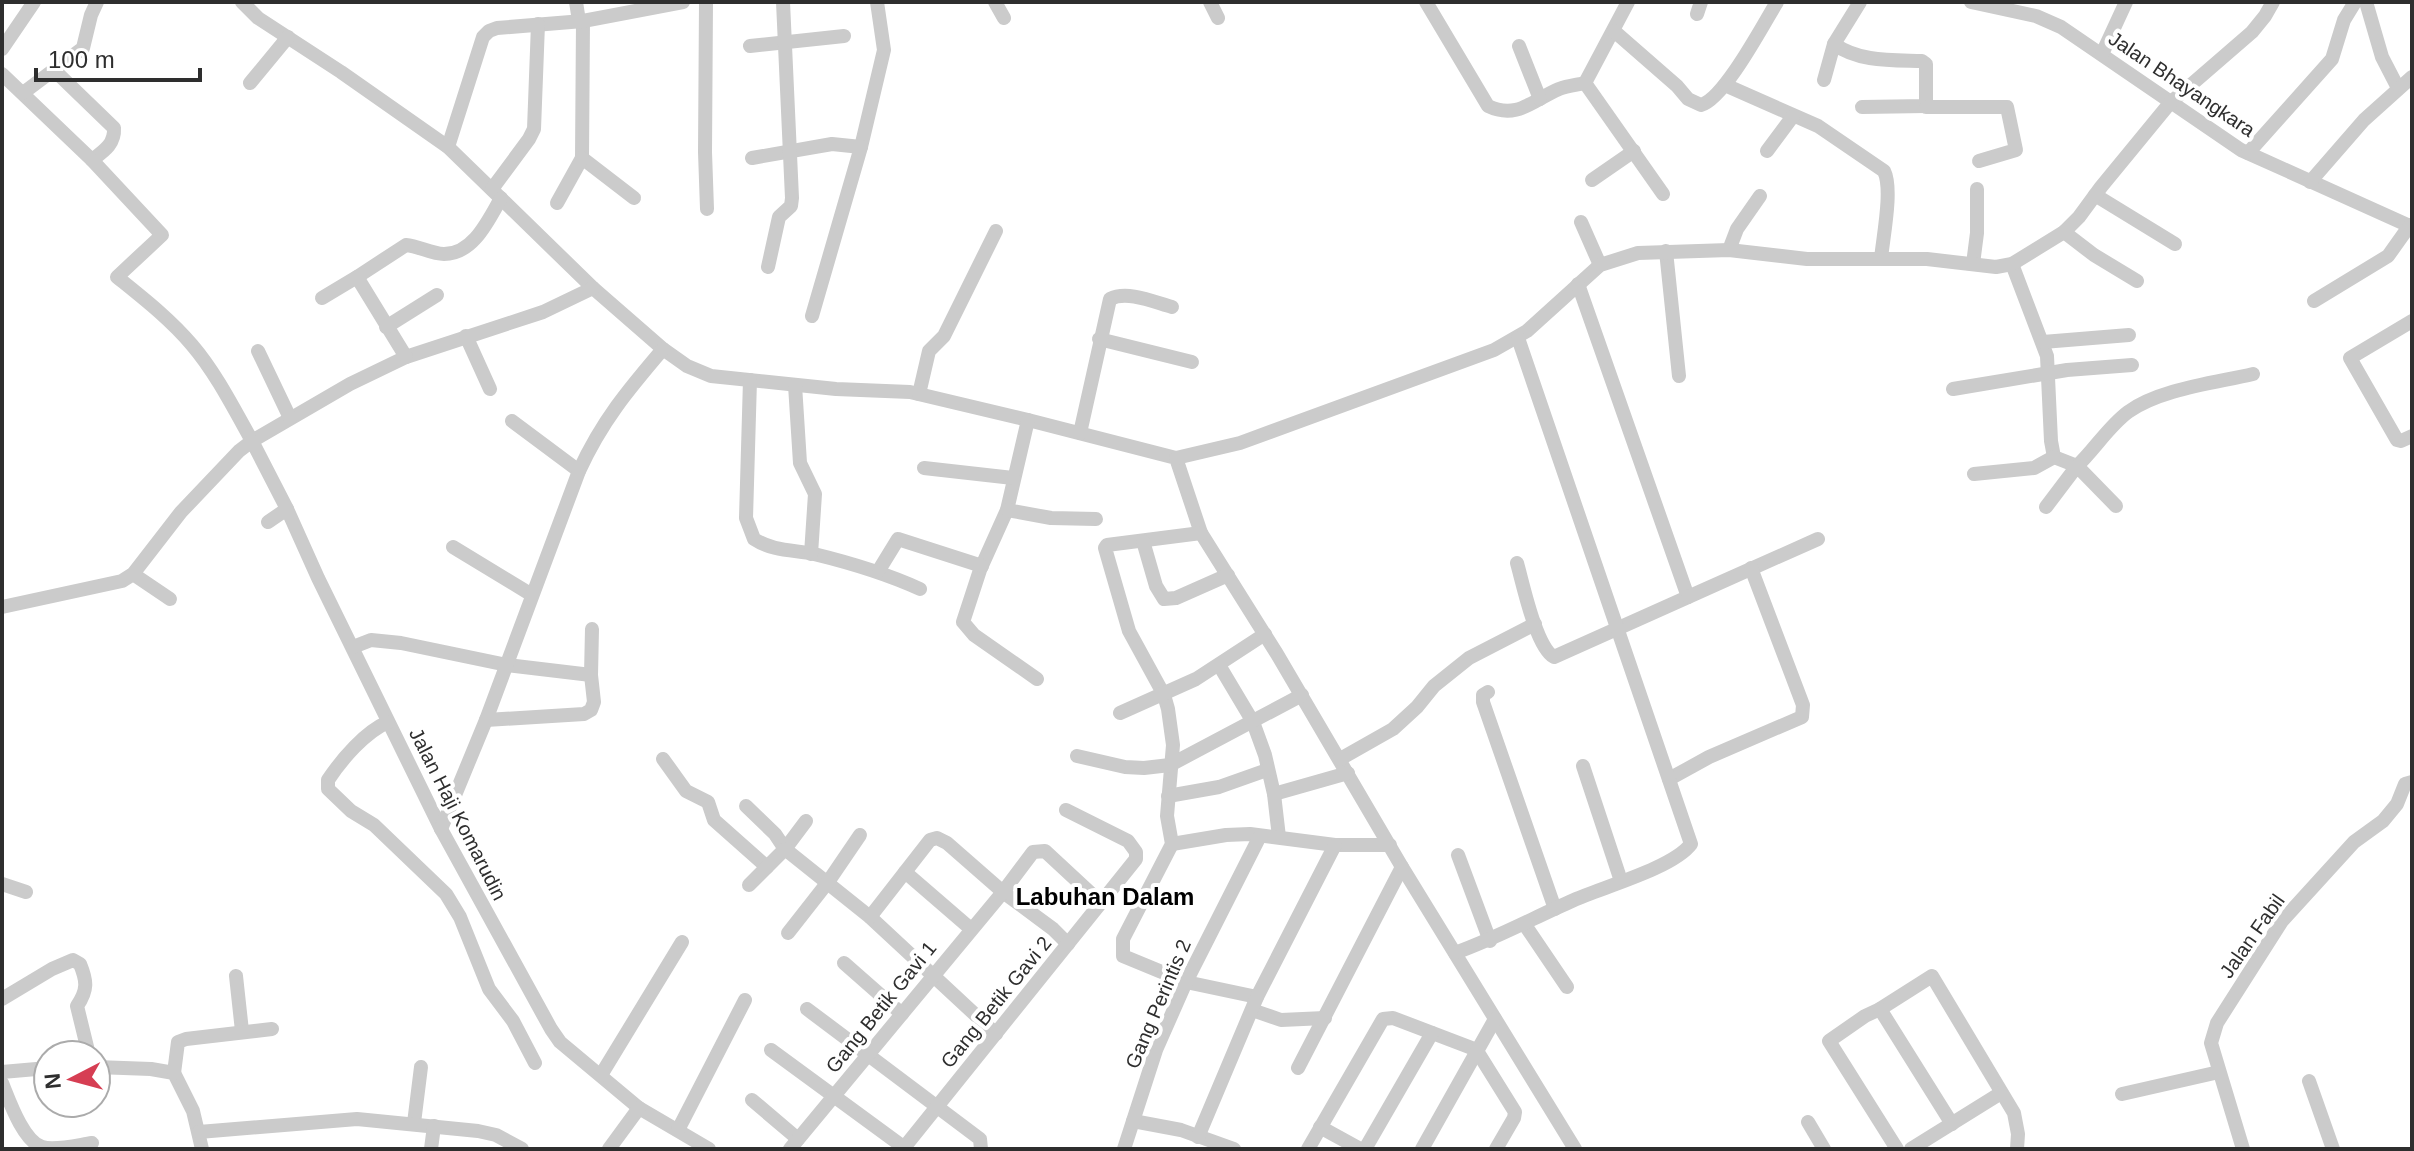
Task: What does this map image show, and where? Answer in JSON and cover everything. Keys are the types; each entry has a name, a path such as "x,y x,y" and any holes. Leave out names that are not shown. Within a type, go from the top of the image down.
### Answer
{"street":[{"path":"2,49 34,2"},
{"path":"23,93 83,48 97,2"},
{"path":"242,2 258,18 448,147 593,288 687,366 711,376 919,394 1176,458 1240,443 1494,350 1518,338 1600,265 1638,253 1729,250 1807,259 1927,259 1996,267 2012,264 2064,232 2170,103 2252,32 2273,2"},
{"path":"557,203 582,158 581,21 576,2"},
{"path":"448,147 483,37 489,31 581,21 640,6 683,2"},
{"path":"706,2 707,209"},
{"path":"768,267 779,217 791,206 783,2"},
{"path":"812,316 861,147 884,50 877,2"},
{"path":"995,2 1004,18"},
{"path":"1210,2 1218,18"},
{"path":"1426,2 1488,106 1501,112 1511,112 1561,88 1585,83 1628,2"},
{"path":"1614,31 1695,104 1707,103 1725,85 1777,2"},
{"path":"1824,80 1834,44 1860,2"},
{"name":"Jalan Bhayangkara","path":"1971,2 2016,6 2061,27 2248,153 2411,226"},
{"path":"2102,54 2126,2"},
{"path":"2248,153 2332,59 2344,20 2355,2"},
{"path":"2366,2 2382,57 2398,88"},
{"path":"322,298 406,245 441,254 468,247 488,221 496,194 534,129 538,24"},
{"path":"750,46 844,36"},
{"path":"250,83 288,37"},
{"path":"1834,44 1847,53 1865,58 1924,61 1926,107"},
{"path":"1519,46 1540,99"},
{"path":"2,74 92,160 114,139 114,128 54,70"},
{"path":"2310,182 2364,120 2412,77"},
{"path":"1585,83 1663,194"},
{"path":"1725,85 1818,126 1884,171 1887,186 1881,259"},
{"path":"1862,107 2007,107 2015,151 1979,161"},
{"path":"1767,151 1793,116"},
{"path":"752,158 832,144 861,147"},
{"path":"1592,180 1634,151"},
{"path":"582,158 634,198"},
{"name":"Jalan Haji Komarudin","path":"92,160 162,235 117,277 164,316 194,347 225,392 278,515 318,578 353,647 383,724 551,1029 560,1042 639,1108 709,1149"},
{"path":"1973,264 1977,189"},
{"path":"2095,195 2175,244"},
{"path":"1729,250 1737,229 1760,196"},
{"path":"1581,222 1600,265"},
{"path":"2314,301 2388,256 2411,226"},
{"path":"919,394 929,351 944,336 996,231"},
{"path":"2064,232 2137,281"},
{"path":"1666,251 1679,376"},
{"path":"2012,264 2047,356 2054,457"},
{"path":"357,277 406,357"},
{"path":"1578,284 1688,597"},
{"path":"2,607 122,581 133,574 181,512 246,446 290,418 406,357 543,312 593,288"},
{"path":"386,327 437,295"},
{"path":"1080,433 1099,339 1108,303 1113,296 1137,298 1172,307"},
{"path":"2412,321 2350,358 2397,440 2412,436"},
{"path":"2043,342 2129,335"},
{"path":"466,336 490,389"},
{"path":"1455,953 1490,941 1683,853 1691,844 1518,338"},
{"path":"1099,339 1192,362"},
{"path":"441,829 596,434 663,349"},
{"path":"258,351 290,418"},
{"path":"1953,389 2132,365"},
{"path":"2046,507 2103,436 2132,409 2179,391 2253,374"},
{"path":"750,380 746,501 750,532 754,539 771,547 879,570 920,589"},
{"path":"795,385 800,463 815,494 811,554"},
{"path":"1028,420 1007,510 963,616 964,626 1037,679"},
{"path":"512,421 579,471"},
{"path":"2054,457 2077,466 2116,506"},
{"path":"1974,474 2034,468 2054,457"},
{"path":"1176,458 1201,533 1575,1149"},
{"path":"924,468 1013,478"},
{"path":"1007,510 1051,518 1096,519"},
{"path":"1201,533 1107,545 1105,548 1129,631 1164,695 1173,745 1167,826 1172,844 1121,948 1123,956 1186,982 1254,1004 1281,1020 1325,1018"},
{"path":"879,570 898,539 982,566"},
{"path":"1517,563 1535,624 1547,652 1554,657 1818,539"},
{"path":"1143,541 1156,586 1164,599 1176,598 1228,575"},
{"path":"453,547 532,595"},
{"path":"1669,779 1709,757 1802,717 1803,705 1751,568"},
{"path":"133,574 170,599"},
{"path":"1340,759 1393,729 1434,686 1469,658 1535,624"},
{"path":"486,720 584,714 591,710 594,702 592,629"},
{"path":"1120,713 1196,679 1265,634"},
{"path":"353,647 371,640 401,643 507,665 591,675"},
{"path":"1219,665 1253,722 1265,755 1279,837"},
{"path":"1488,692 1483,695 1483,702 1555,909"},
{"path":"1077,756 1144,768 1170,765 1302,695"},
{"path":"383,724 329,777 328,789 351,811 374,825 446,894 460,917 489,989 513,1021 535,1063"},
{"path":"663,759 683,788 708,802 714,820 767,867"},
{"path":"1583,766 1621,881"},
{"path":"1168,796 1219,787 1267,770"},
{"path":"1274,794 1348,773"},
{"name":"Jalan Fabil","path":"2243,1149 2211,1043 2217,1023 2282,921 2354,842 2383,821 2397,804 2405,784 2412,782"},
{"path":"746,806 775,834 785,849 870,917 996,1034"},
{"name":"Gang Betik Gavi 2","path":"905,1149 1136,859 1136,852 1128,841 1066,810"},
{"path":"749,885 785,849 806,821"},
{"path":"788,933 860,835"},
{"path":"1172,844 1226,835 1279,837 1335,845 1390,845"},
{"name":"Gang Perintis 2","path":"1124,1149 1156,1050 1186,982 1260,836"},
{"path":"870,917 930,840 937,838 947,843 1068,944"},
{"path":"1198,1137 1254,1004 1335,845"},
{"name":"Gang Betik Gavi 1","path":"794,1144 1033,852 1042,850 1100,902"},
{"path":"1458,855 1490,941"},
{"path":"1298,1068 1402,867"},
{"path":"905,872 971,929"},
{"path":"2,884 26,892"},
{"path":"1525,925 1567,987"},
{"path":"601,1075 682,942"},
{"path":"2,999 73,960 80,964 87,981 85,993 77,1006 85,1039"},
{"path":"844,963 902,1014"},
{"path":"236,976 242,1031"},
{"path":"1897,1149 1829,1041 1932,976 2014,1113 2017,1149"},
{"path":"678,1130 745,1000"},
{"path":"807,1009 980,1139 981,1149"},
{"path":"1880,1009 1952,1124"},
{"path":"1308,1149 1383,1019 1393,1018 1477,1051 1515,1112 1496,1149"},
{"path":"1422,1149 1495,1019"},
{"path":"202,1149 188,1098 174,1073 178,1042 272,1029"},
{"path":"1320,1127 1362,1149 1432,1033"},
{"path":"771,1050 905,1149"},
{"path":"414,1123 421,1067"},
{"path":"112,1068 174,1073"},
{"path":"2,1072 32,1069"},
{"path":"2122,1094 2219,1072"},
{"path":"2309,1081 2333,1149"},
{"path":"2,1083 14,1113 37,1145 47,1148 92,1143"},
{"path":"1911,1149 2001,1093"},
{"path":"752,1100 794,1144"},
{"path":"609,1149 639,1108"},
{"path":"199,1132 357,1119 487,1133 519,1148"},
{"path":"1133,1121 1181,1130 1234,1149"},
{"path":"1808,1122 1824,1149"},
{"path":"431,1149 434,1126"}],"district":[{"name":"Labuhan Dalam","path":"1105,897"}]}
